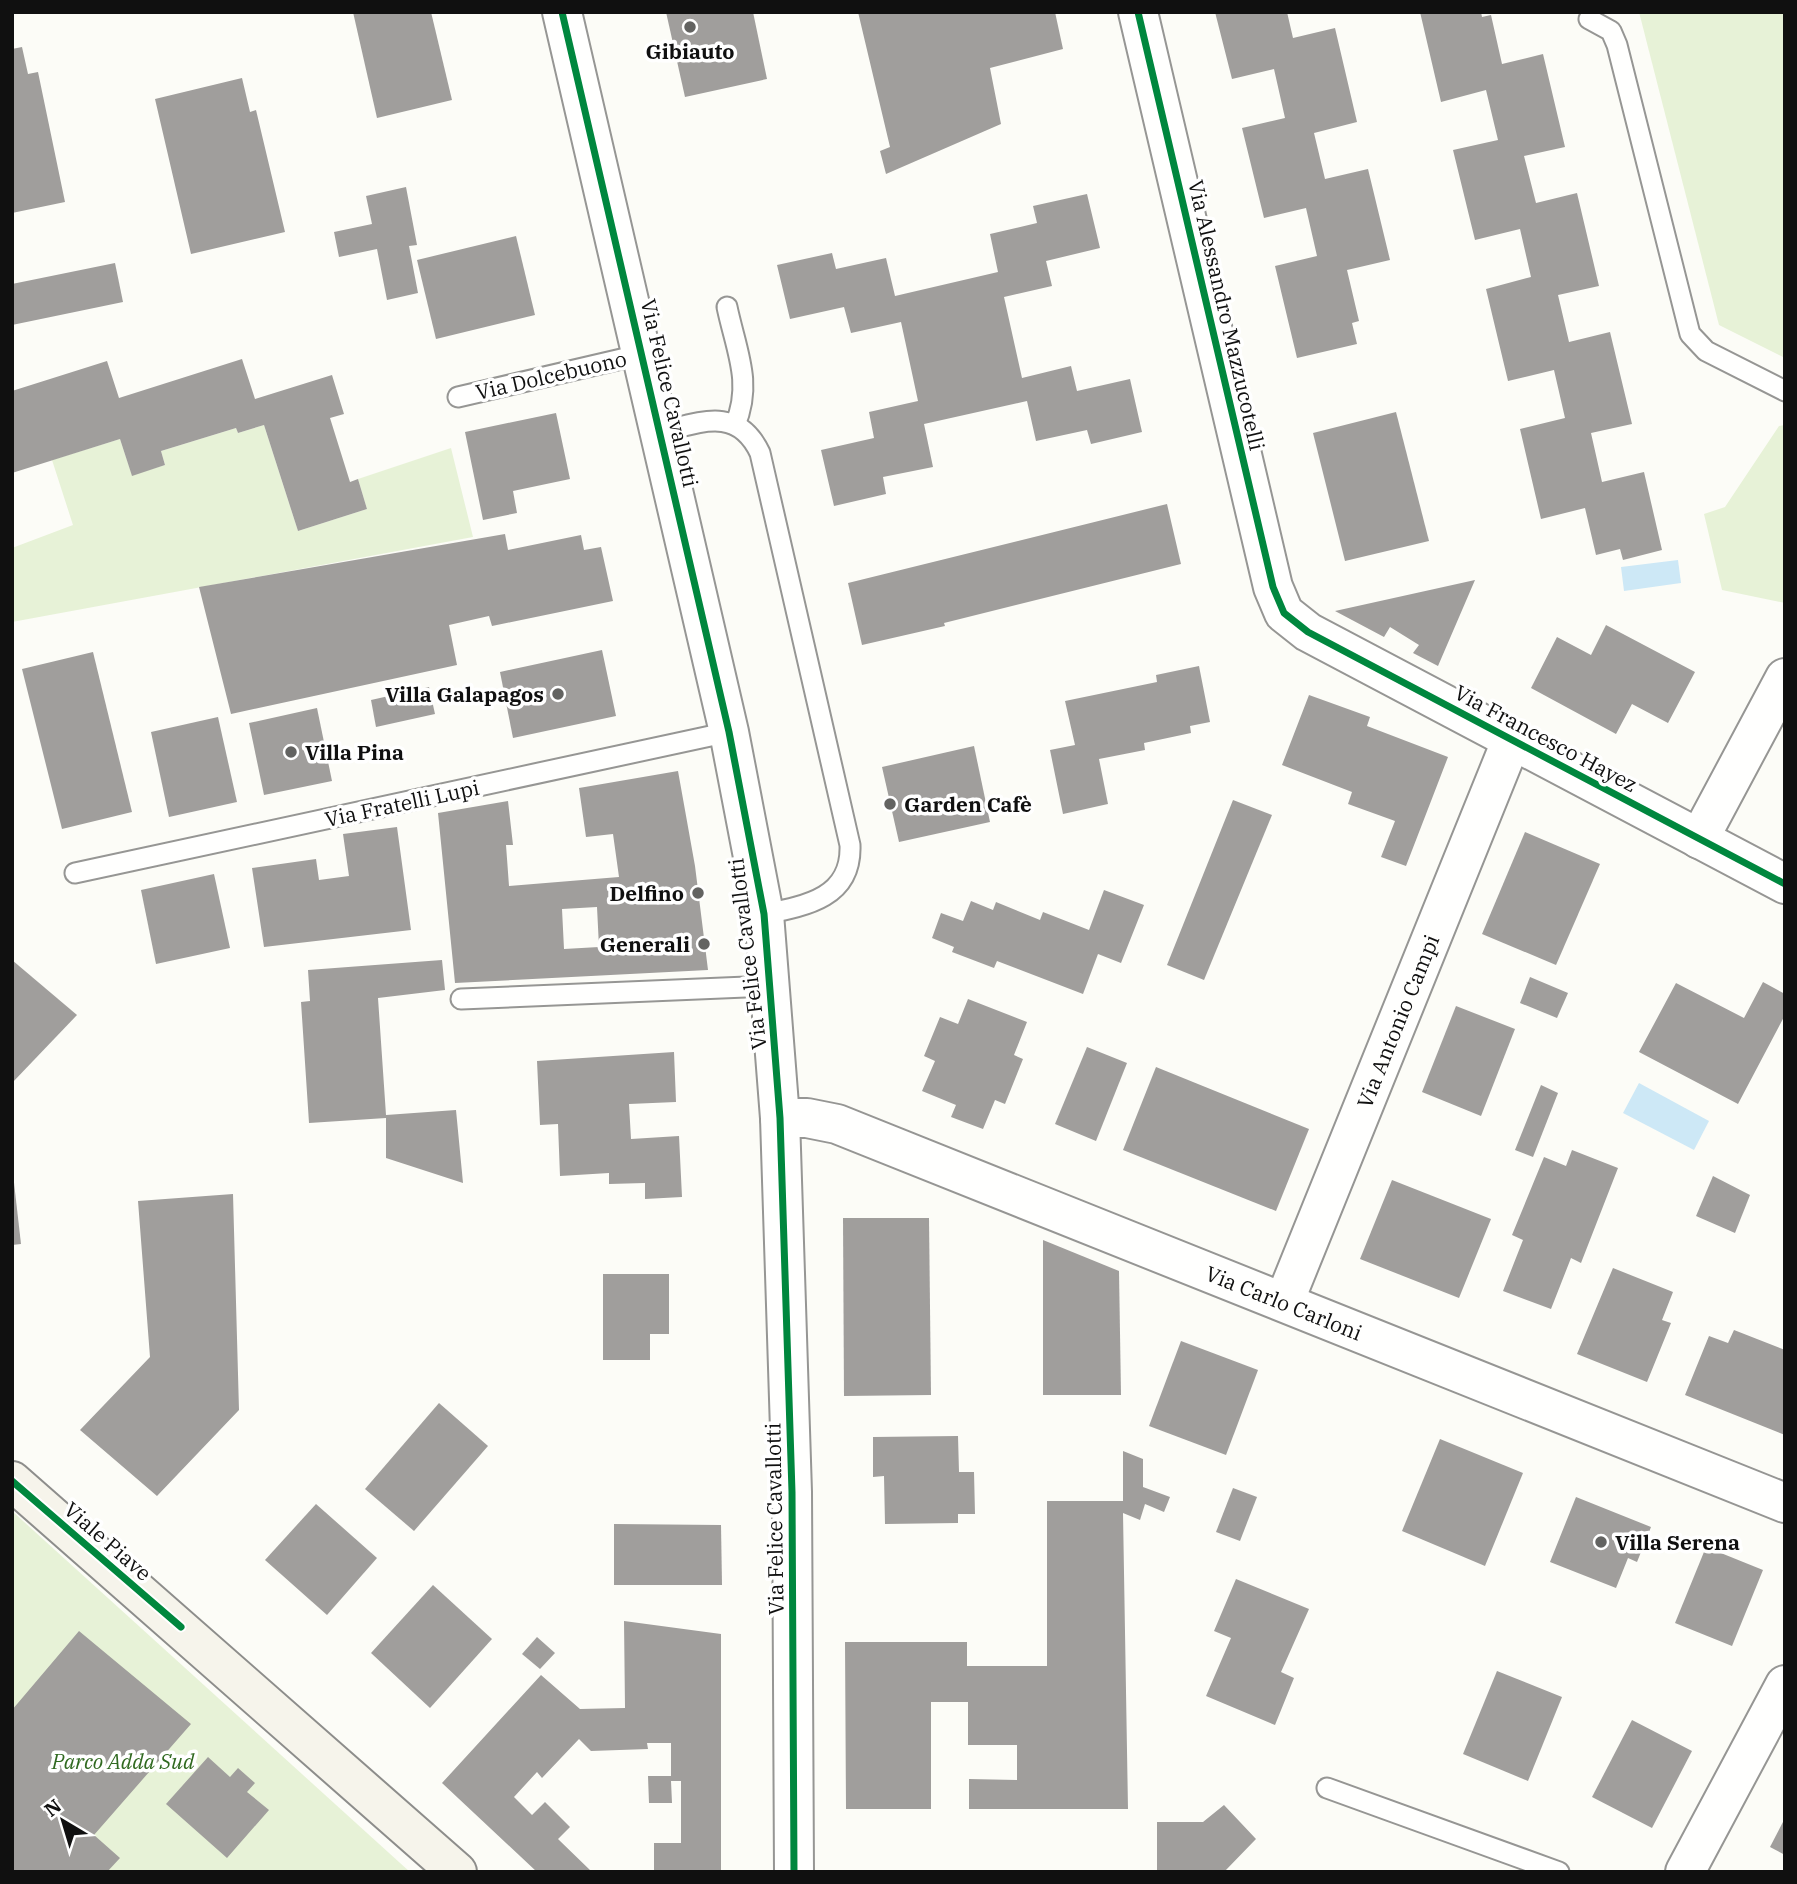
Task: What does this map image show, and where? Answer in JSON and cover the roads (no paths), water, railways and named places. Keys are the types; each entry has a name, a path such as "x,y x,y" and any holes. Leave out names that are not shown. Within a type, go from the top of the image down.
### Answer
{"street":[{"name":"Via Felice Cavallotti","path":"562,12 729,732 764,914 772,986 780,1118 792,1492 794,1872"},
{"name":"Via Alessandro Mazzucotelli","path":"1138,12 1273,587 1284,613 1292,621"},
{"name":"Via Francesco Hayez","path":"1292,621 1308,632 1785,884"},
{"path":"1699,839 1785,678"},
{"name":"Via Antonio Campi","path":"1284,1302 1512,739"},
{"name":"Via Carlo Carloni","path":"780,1118 807,1118 836,1124 1785,1503"},
{"name":"Viale Piave","path":"12,1481 457,1872"},
{"path":"1685,1872 1784,1690"}],"lane":[{"path":"1589,19 1611,31 1617,45 1690,334 1706,351 1785,391"},
{"path":"727,307 745,386 743,407 735,425"},
{"name":"Via Dolcebuono","path":"458,397 643,354"},
{"path":"661,432 718,420 735,425 749,434 760,453 849,845 846,872 838,885 826,896 794,909 764,914"},
{"name":"Via Fratelli Lupi","path":"75,873 729,732"},
{"path":"461,999 772,986"},
{"path":"1327,1788 1559,1872"}],"water":[{"path":"1678,560 1681,583 1624,591 1621,567"},
{"path":"1639,1083 1709,1121 1694,1150 1623,1113"}],"place":[{"name":"Gibiauto","path":"690,27"},
{"name":"Villa Galapagos","path":"558,694"},
{"name":"Villa Pina","path":"291,752"},
{"name":"Garden Cafè","path":"890,804"},
{"name":"Delfino","path":"698,893"},
{"name":"Generali","path":"704,944"},
{"name":"Villa Serena","path":"1601,1542"}],"park label":[{"name":"Parco Adda Sud","path":"123,1761"}]}
